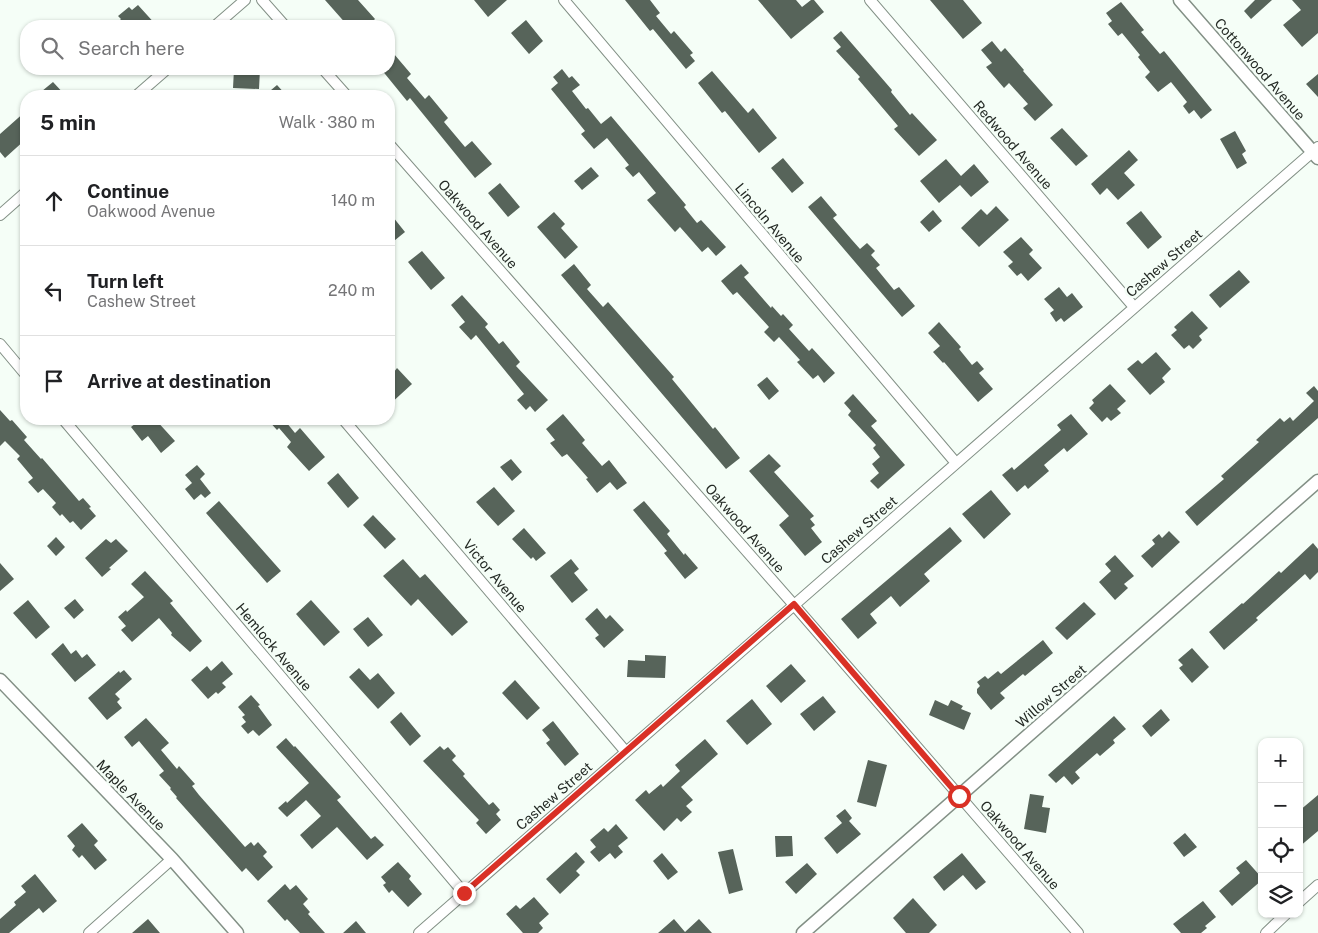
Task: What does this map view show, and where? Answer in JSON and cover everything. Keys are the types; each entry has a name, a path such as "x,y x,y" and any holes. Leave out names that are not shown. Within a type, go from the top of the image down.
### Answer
{"street":[{"path":"222,20 245,0"},
{"path":"262,0 280,20"},
{"name":"Lincoln Avenue","path":"564,0 956,463"},
{"name":"Redwood Avenue","path":"870,0 1134,307"},
{"name":"Cottonwood Avenue","path":"1180,0 1316,152"},
{"path":"143,90 160,75"},
{"path":"328,75 342,90"},
{"name":"Oakwood Avenue","path":"395,151 794,604 1078,933"},
{"name":"Cashew Street","path":"419,933 1134,307 1316,152"},
{"path":"0,215 20,197"},
{"path":"0,344 20,368"},
{"name":"Hemlock Avenue","path":"69,425 464,893"},
{"name":"Victor Avenue","path":"348,425 626,752"},
{"name":"Willow Street","path":"803,933 1318,481"},
{"name":"Maple Avenue","path":"0,680 172,859 237,933"},
{"path":"88,933 172,859"},
{"path":"1303,898 1318,885"},
{"path":"1266,933 1282,918"}],"building":[{"path":"325,0 358,0 375,19 374,20 343,20"},
{"path":"474,0 507,0 488,17"},
{"path":"625,0 650,0 660,13 656,16 671,34 674,31 693,53 690,55 695,61 686,69 653,29 650,31"},
{"path":"758,0 796,0 802,7 811,0 814,0 824,12 791,39"},
{"path":"930,0 963,0 982,23 963,39"},
{"path":"1255,0 1272,0 1251,19 1244,11"},
{"path":"1292,0 1318,0 1318,33 1302,47 1283,25 1301,10"},
{"path":"1121,2 1144,30 1141,32 1160,54 1164,51 1212,110 1201,119 1194,110 1189,114 1183,106 1187,102 1171,82 1158,92 1145,77 1150,72 1138,57 1140,55 1122,33 1118,36 1108,24 1112,21 1106,13"},
{"path":"138,5 152,20 120,20 118,16 129,7 132,10"},
{"path":"526,20 543,41 529,54 511,33"},
{"path":"841,31 892,90 891,92 910,115 912,113 937,140 919,156 894,129 898,126 858,79 860,77 836,51 841,47 833,38"},
{"path":"992,41 1001,52 1005,48 1053,105 1035,121 1023,108 1028,104 1009,83 1004,88 986,67 992,63 981,50"},
{"path":"395,55 411,74 407,78 425,99 429,95 448,118 444,122 465,147 472,141 492,164 475,178 410,98 407,101 386,75 395,75"},
{"path":"562,69 569,78 572,76 580,85 572,91 586,109 588,108 601,124 611,116 686,205 684,207 697,223 701,220 726,247 716,256 708,247 702,252 680,227 675,232 647,200 656,193 639,172 633,177 625,168 629,165 607,138 594,149 581,134 585,131 551,89 558,83 553,77"},
{"path":"712,71 748,113 753,108 777,138 759,153 725,111 722,113 698,83"},
{"path":"1318,74 1318,97 1306,84"},
{"path":"234,75 260,75 259,89 233,88"},
{"path":"53,82 60,90 43,90"},
{"path":"277,85 282,90 271,90"},
{"path":"20,116 20,144 5,158 0,152 0,134"},
{"path":"1062,128 1088,156 1076,166 1050,138"},
{"path":"1235,131 1246,151 1242,154 1247,163 1237,169 1220,139"},
{"path":"1129,150 1138,160 1124,173 1135,185 1118,200 1107,188 1100,195 1091,184"},
{"path":"783,158 804,183 792,193 771,168"},
{"path":"946,159 961,176 974,164 989,182 971,197 960,185 939,203 920,181"},
{"path":"591,167 599,176 582,190 574,181"},
{"path":"500,183 520,207 508,217 488,193"},
{"path":"821,196 837,215 833,218 860,249 867,243 875,251 871,255 880,265 876,268 894,290 899,287 915,306 902,317 808,207"},
{"path":"996,206 1009,220 979,247 961,228 981,209 987,215"},
{"path":"933,210 942,221 929,232 920,222"},
{"path":"1141,211 1162,237 1148,249 1126,223"},
{"path":"554,212 565,224 561,228 578,247 565,259 537,227"},
{"path":"395,220 405,232 395,240"},
{"path":"1021,237 1033,250 1029,254 1042,268 1028,281 1021,273 1017,276 1008,266 1013,262 1003,252"},
{"path":"422,251 445,278 431,290 408,262"},
{"path":"574,264 591,285 587,289 603,307 608,302 674,377 672,379 713,429 715,427 740,458 726,469 561,275"},
{"path":"741,264 749,273 744,277 771,308 772,306 781,316 783,314 793,325 789,329 809,351 812,348 835,373 824,383 818,375 813,379 797,362 800,360 779,337 774,342 764,332 769,327 737,292 733,295 721,281"},
{"path":"1239,270 1250,282 1220,308 1209,295"},
{"path":"1059,287 1067,297 1072,293 1083,307 1064,322 1061,318 1056,322 1050,313 1054,310 1044,299"},
{"path":"462,295 488,324 485,327 499,344 503,341 520,362 516,366 548,400 535,412 530,406 526,410 517,400 524,394 476,335 471,340 459,327 465,322 451,305"},
{"path":"1192,311 1208,328 1199,336 1202,340 1193,349 1189,345 1184,349 1171,335 1177,330 1174,327"},
{"path":"939,322 961,347 959,349 972,365 977,361 984,369 979,373 993,389 978,402 933,352 940,346 928,333"},
{"path":"1156,352 1171,369 1162,378 1165,382 1150,395 1127,369 1138,360 1142,364"},
{"path":"397,368 412,384 395,400 395,371"},
{"path":"767,377 779,391 769,400 757,385"},
{"path":"1110,384 1126,401 1117,409 1121,413 1111,421 1107,417 1102,422 1089,408 1094,403 1092,400"},
{"path":"1314,386 1318,391 1318,418 1197,526 1185,512 1224,479 1221,476 1259,442 1256,440 1280,418 1284,422 1290,417 1293,421 1314,401 1306,393"},
{"path":"853,394 877,421 871,426 905,465 878,489 870,481 879,473 872,464 880,457 873,448 876,445 848,415 851,411 844,403"},
{"path":"0,410 27,437 24,440 79,501 83,498 91,507 89,508 96,516 81,530 73,521 70,523 62,514 60,516 52,507 56,503 43,489 38,493 28,482 33,478 17,459 20,456 5,441 0,446"},
{"path":"563,414 585,440 582,443 602,466 609,460 627,483 617,490 610,482 597,493 586,479 588,478 567,454 562,457 550,443 555,440 546,429"},
{"path":"1071,414 1088,434 1067,452 1064,448 1044,465 1049,471 1028,489 1025,485 1017,492 1002,475 1012,467 1014,470 1061,430 1057,425"},
{"path":"134,425 160,425 175,441 161,453 148,436 142,441 131,427"},
{"path":"272,425 288,425 295,433 300,428 325,457 309,471 287,447 291,442 279,428 277,430"},
{"path":"769,454 781,466 774,472 814,516 810,519 815,525 811,528 822,542 805,556 779,525 789,516 749,471"},
{"path":"511,459 522,472 512,481 500,467"},
{"path":"197,465 205,474 200,479 211,493 205,498 201,494 194,500 185,489 192,483 185,475"},
{"path":"338,473 359,498 348,508 327,483"},
{"path":"494,487 515,511 498,526 476,502"},
{"path":"991,490 1011,514 984,539 962,514"},
{"path":"219,501 281,571 267,583 206,513"},
{"path":"644,501 670,531 667,534 684,555 685,553 698,568 685,579 664,553 667,551 633,510"},
{"path":"373,515 396,539 385,549 363,525"},
{"path":"950,527 962,541 924,574 930,581 900,607 891,596 870,614 877,623 858,639 841,619"},
{"path":"524,528 546,553 536,561 533,557 531,559 512,539"},
{"path":"1169,531 1180,542 1152,568 1141,556 1155,544 1152,540 1159,534 1162,538"},
{"path":"56,537 65,547 56,556 47,546"},
{"path":"106,539 111,543 116,539 128,551 102,577 85,558"},
{"path":"1313,543 1318,549 1318,572 1310,580 1305,574 1224,650 1209,632 1279,571 1281,573"},
{"path":"1115,555 1134,576 1124,584 1128,588 1115,600 1099,582 1111,571 1105,564"},
{"path":"403,559 420,578 425,574 468,622 452,636 418,599 411,606 383,576"},
{"path":"571,559 579,569 574,573 588,590 572,603 550,576"},
{"path":"0,563 14,579 0,591"},
{"path":"145,571 173,601 170,603 202,641 190,652 171,635 172,633 159,618 132,642 121,630 126,626 118,617 126,610 127,612 144,597 131,584"},
{"path":"75,599 84,610 74,619 64,608"},
{"path":"28,600 50,627 36,639 13,613"},
{"path":"311,600 340,632 324,646 296,614"},
{"path":"1084,602 1096,614 1067,640 1055,628"},
{"path":"597,608 606,619 610,615 624,630 604,648 595,638 599,635 585,619"},
{"path":"368,617 383,635 368,647 353,629"},
{"path":"1043,640 1053,653 1000,693 1005,698 991,710 977,693 977,689 980,686 977,682 985,676 988,679 998,671 1001,674"},
{"path":"63,643 71,654 76,650 82,658 87,654 96,665 75,682 51,654"},
{"path":"1192,648 1209,667 1192,683 1179,668 1183,665 1178,660"},
{"path":"645,655 666,656 665,678 627,677 628,660 645,661"},
{"path":"222,661 233,674 222,683 226,687 208,699 191,680 207,666 211,671"},
{"path":"791,664 806,681 781,703 766,686"},
{"path":"359,668 370,680 378,673 395,693 378,709 349,677"},
{"path":"124,670 132,679 115,694 120,699 117,702 122,708 107,720 88,698 119,671 120,673"},
{"path":"515,680 540,708 527,720 502,693"},
{"path":"251,695 260,705 258,706 272,725 259,736 253,730 248,734 241,726 246,722 242,717 245,715 238,707"},
{"path":"823,696 836,712 814,731 800,714"},
{"path":"752,699 772,724 747,745 726,721"},
{"path":"935,700 948,706 951,700 963,706 961,709 971,713 964,730 929,715"},
{"path":"1161,709 1170,720 1151,737 1142,726"},
{"path":"401,712 421,736 410,746 390,722"},
{"path":"1114,716 1126,729 1113,740 1115,743 1100,756 1097,753 1075,772 1080,778 1072,785 1064,776 1056,783 1048,775"},
{"path":"146,718 169,743 161,750 177,769 179,766 195,784 192,786 199,795 245,847 251,842 254,846 258,842 267,852 263,856 273,867 258,881 246,868 242,872 176,798 171,788 159,775 164,771 139,741 132,747 124,737"},
{"path":"553,721 579,754 565,766 546,743 550,740 542,730"},
{"path":"286,738 341,797 337,800 371,839 375,836 384,845 367,860 337,827 312,849 300,835 321,816 306,800 287,817 278,808 286,801 287,803 309,783 276,747"},
{"path":"705,739 718,754 681,787 693,800 686,806 692,812 681,822 677,818 664,831 635,800 646,790 649,794 661,784 663,787 680,771 675,765"},
{"path":"440,746 444,750 448,747 456,756 452,760 465,774 463,776 489,805 493,802 500,810 496,814 501,820 486,834 476,823 479,820 423,761"},
{"path":"868,760 887,765 876,807 857,802"},
{"path":"1030,794 1044,796 1042,807 1050,808 1046,833 1024,829"},
{"path":"1318,795 1318,831 1303,844 1303,828 1303,808"},
{"path":"845,809 852,818 849,821 861,834 837,854 824,838 842,823 836,816"},
{"path":"82,823 98,841 94,845 107,860 95,870 82,855 79,858 72,850 75,846 67,836"},
{"path":"616,824 628,838 618,846 623,852 615,859 610,853 599,862 590,852 596,847 590,840 604,828 608,832"},
{"path":"1185,833 1197,847 1184,857 1173,843"},
{"path":"775,836 792,836 793,856 776,857"},
{"path":"733,849 743,890 729,894 718,852"},
{"path":"576,852 585,862 576,871 580,875 560,894 546,879"},
{"path":"662,853 678,872 668,880 653,861"},
{"path":"962,853 986,882 976,890 963,875 944,891 933,877"},
{"path":"1246,860 1258,874 1258,883 1232,906 1219,891 1240,873 1236,868"},
{"path":"398,862 411,876 409,879 422,894 408,907 392,890 389,893 383,885 386,883 381,877"},
{"path":"807,863 817,874 796,894 785,882"},
{"path":"35,874 57,901 43,913 39,908 9,933 0,933 0,919 16,905 14,902 26,892 21,886"},
{"path":"285,884 290,890 296,885 308,899 303,904 310,912 308,914 325,933 300,933 287,919 285,921 267,901"},
{"path":"534,897 549,914 539,923 543,928 538,933 523,933 506,914 516,905 520,909"},
{"path":"913,898 937,925 929,933 906,933 893,918"},
{"path":"1203,901 1216,917 1205,926 1207,928 1201,933 1181,933 1173,924"},
{"path":"148,919 160,933 132,933"},
{"path":"674,919 685,932 699,919 712,933 658,933"},
{"path":"356,921 366,933 343,933"}],"route":[{"path":"464,893 794,604 959,796"}]}
